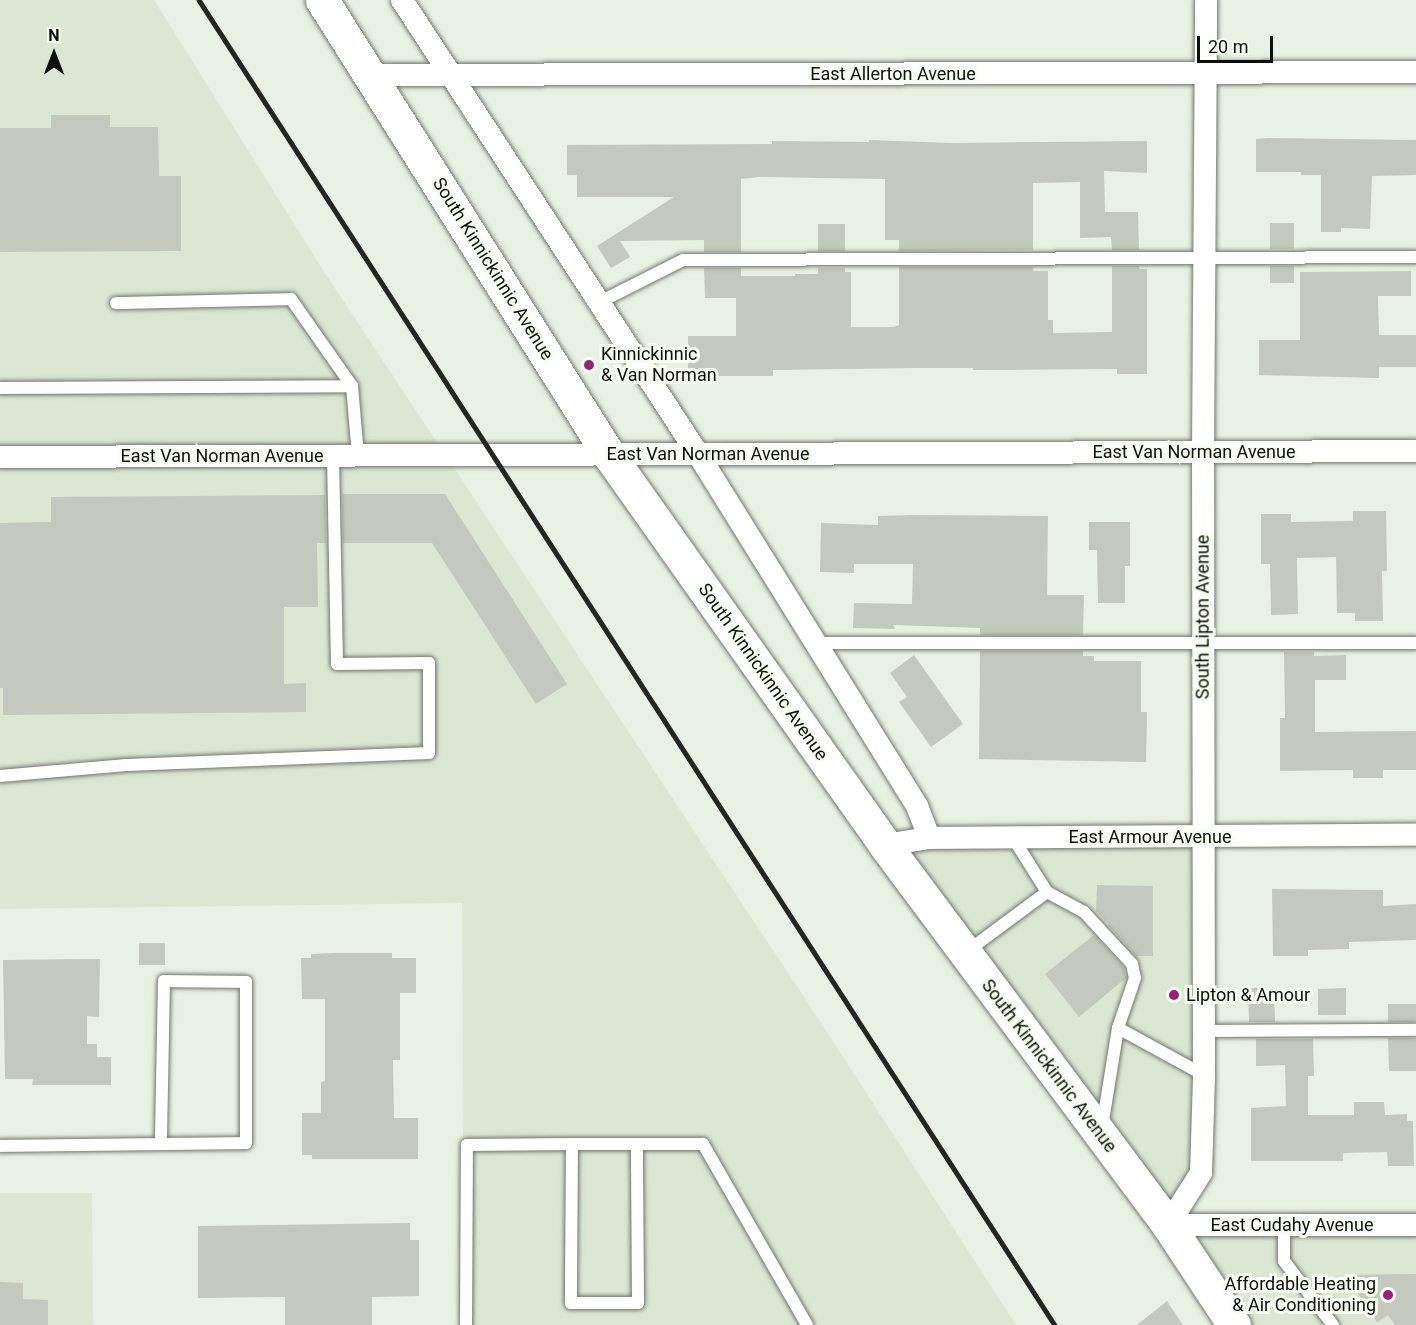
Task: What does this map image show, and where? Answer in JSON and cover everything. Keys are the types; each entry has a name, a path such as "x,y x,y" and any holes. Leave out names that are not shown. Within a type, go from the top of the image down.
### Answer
{"street":[{"name":"South Kinnickinnic Avenue","path":"322,0 609,455 885,845 1168,1225 1234,1325"},
{"path":"402,0 698,454 917,806 929,838"},
{"name":"South Lipton Avenue","path":"1168,1225 1201,1173 1204,1075 1202,837 1206,0"},
{"name":"East Allerton Avenue","path":"370,75 1416,72"},
{"name":"East Van Norman Avenue","path":"0,458 1416,451"},
{"name":"East Armour Avenue","path":"885,845 929,838 1416,835"},
{"name":"East Cudahy Avenue","path":"1168,1225 1416,1225"}],"lane":[{"path":"598,303 683,260 1416,257"},
{"path":"116,303 291,299 352,386 358,456"},
{"path":"0,388 352,386"},
{"path":"0,776 127,765 429,753 429,663 337,664 333,456"},
{"path":"816,644 1416,643"},
{"path":"1013,838 1047,892 1083,912 1132,964 1135,978 1118,1028 1100,1134"},
{"path":"965,953 1047,892"},
{"path":"0,1146 246,1143 246,982 164,981 161,1143"},
{"path":"1118,1028 1204,1075"},
{"path":"1204,1031 1416,1030"},
{"path":"572,1144 571,1303 638,1303 637,1144"},
{"path":"466,1325 467,1145 703,1144 807,1325"},
{"path":"1284,1225 1284,1261 1333,1325"}],"shaded area":[{"path":"0,0 154,0 323,270 829,1035 1016,1325 464,1325 462,903 0,909"},
{"path":"1202,837 1201,1173 1168,1225 1416,1225 1416,1325 1234,1325 885,845"},
{"path":"0,1193 92,1193 93,1325 0,1325"}],"building":[{"path":"51,115 110,115 110,127 158,127 159,176 181,176 181,251 0,252 0,128 51,128"},
{"path":"1256,139 1416,140 1416,175 1372,176 1370,229 1341,228 1341,232 1321,232 1321,175 1301,175 1301,172 1256,172"},
{"path":"869,140 951,143 1147,141 1147,173 1104,171 1105,212 1138,212 1139,250 1112,250 1111,237 1080,238 1080,182 1033,183 1033,250 899,251 899,240 885,240 885,179 758,177 741,179 741,252 704,252 704,240 620,241 630,257 611,268 597,246 674,197 577,197 577,175 567,175 567,145 772,144 772,141 869,142"},
{"path":"1270,223 1294,223 1294,249 1270,249"},
{"path":"818,224 845,224 845,251 818,251"},
{"path":"1112,266 1139,266 1139,269 1147,269 1147,374 1117,374 1117,369 916,368 773,370 773,376 688,376 688,336 736,336 736,298 705,298 704,268 741,268 741,276 795,276 795,274 818,274 818,268 845,268 845,272 851,272 851,327 894,327 899,325 899,267 1033,267 1033,271 1048,271 1048,320 1053,320 1053,333 1112,332"},
{"path":"1270,266 1294,266 1294,283 1270,283"},
{"path":"1411,271 1411,296 1378,296 1379,335 1416,335 1416,367 1379,367 1379,378 1259,375 1259,340 1300,340 1300,272"},
{"path":"342,494 445,494 567,684 536,704 432,543 343,543"},
{"path":"325,495 326,543 317,543 318,607 284,607 284,684 306,683 306,712 3,715 3,688 0,688 0,523 51,522 51,497"},
{"path":"1353,511 1386,511 1387,571 1382,571 1383,621 1355,621 1355,613 1337,613 1336,557 1297,558 1298,614 1271,615 1270,564 1261,564 1261,514 1291,514 1291,522 1353,521"},
{"path":"878,516 1048,516 1047,595 1084,595 1083,635 980,635 980,628 893,625 895,629 853,628 854,603 912,604 913,564 854,564 854,573 820,572 821,523 878,525"},
{"path":"1089,522 1130,522 1130,566 1125,566 1125,603 1098,603 1097,550 1089,550"},
{"path":"980,651 1083,651 1083,656 1094,656 1094,661 1141,661 1141,712 1147,712 1146,762 979,759"},
{"path":"1284,652 1314,652 1314,656 1346,655 1346,680 1315,680 1315,732 1416,731 1416,770 1383,770 1383,778 1353,778 1353,770 1280,771 1280,718 1285,718"},
{"path":"914,655 963,724 931,747 899,702 907,697 890,673"},
{"path":"1097,885 1153,886 1153,956 1136,956 1096,911"},
{"path":"1272,889 1383,890 1383,906 1416,904 1416,940 1349,942 1349,949 1308,950 1308,956 1273,956"},
{"path":"1094,935 1124,968 1126,978 1079,1017 1045,974"},
{"path":"139,943 165,943 165,965 139,965"},
{"path":"392,953 392,958 416,958 416,993 400,993 400,1060 393,1060 394,1118 418,1118 418,1159 312,1159 312,1155 302,1155 302,1113 321,1113 321,1082 325,1081 325,999 302,999 301,958 311,958 311,954"},
{"path":"100,959 99,1017 87,1016 87,1044 97,1044 97,1057 111,1057 111,1085 32,1085 33,1079 5,1079 3,960"},
{"path":"1248,988 1274,988 1275,1022 1249,1022"},
{"path":"1346,988 1346,1015 1318,1015 1318,989"},
{"path":"1388,1004 1416,1004 1416,1022 1388,1022"},
{"path":"1388,1038 1416,1038 1416,1071 1389,1071"},
{"path":"1256,1039 1313,1039 1314,1076 1308,1076 1308,1115 1354,1115 1354,1102 1384,1102 1385,1115 1407,1114 1407,1121 1413,1121 1414,1166 1388,1166 1387,1152 1343,1153 1343,1161 1251,1161 1251,1108 1286,1106 1285,1065 1256,1066"},
{"path":"410,1223 410,1240 419,1240 419,1296 372,1297 372,1325 285,1325 285,1297 198,1298 198,1226"},
{"name":"Affordable Heating & Air Conditioning","path":"1416,1274 1416,1325 1395,1325 1388,1315 1377,1322 1346,1275"},
{"path":"0,1282 23,1283 23,1299 48,1300 48,1325 0,1325"},
{"path":"1167,1301 1183,1325 1137,1325"}],"railway":[{"path":"199,0 1055,1325"}],"place":[{"name":"Kinnickinnic & Van Norman","path":"589,365"},
{"name":"Lipton & Amour","path":"1174,995"},
{"name":"Affordable Heating & Air Conditioning","path":"1388,1295"}]}
